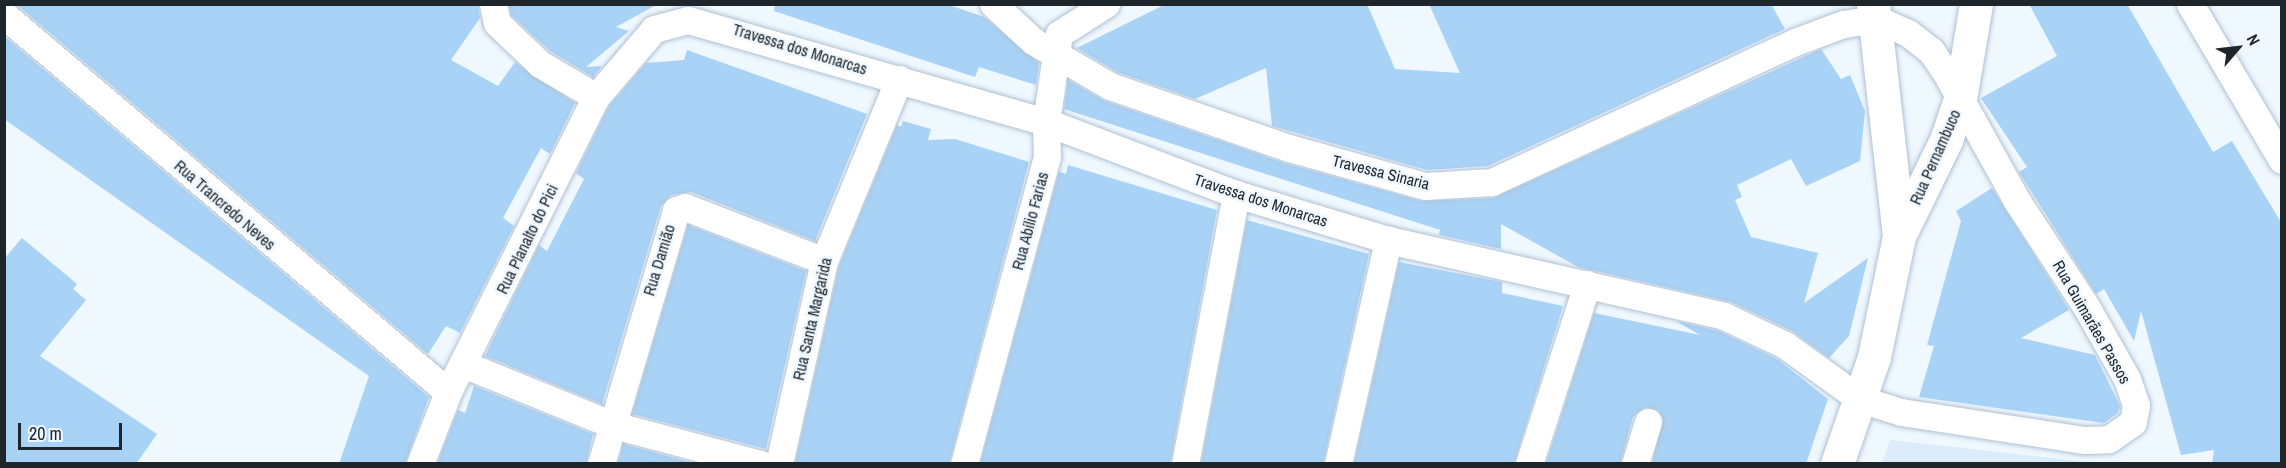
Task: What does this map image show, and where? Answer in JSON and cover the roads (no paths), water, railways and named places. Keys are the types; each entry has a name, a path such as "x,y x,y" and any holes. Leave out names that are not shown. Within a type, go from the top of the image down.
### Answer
{"street":[{"path":"493,4 497,23 540,64 596,97"},
{"path":"993,4 1033,41 1055,52"},
{"name":"Rua Abílio Farias","path":"964,464 1047,157 1046,122 1059,34 1066,27 1106,4"},
{"name":"Rua Pernambuco","path":"1837,464 1860,399 1886,308 1899,236 1946,140 1960,99 1976,4"},
{"path":"2190,4 2282,160"},
{"name":"Travessa Sinaria","path":"1055,52 1076,70 1110,86 1290,148 1425,186 1460,186 1492,182 1527,168 1685,89 1795,42 1874,12"},
{"name":"Rua Pernambuco","path":"1874,12 1899,236"},
{"name":"Rua Guimarães Passos","path":"1860,399 1954,422 2085,440 2109,439 2133,422 2136,405 2127,379 1931,51 1908,33 1874,12"},
{"name":"Rua Trancredo Neves","path":"4,15 448,392"},
{"name":"Travessa dos Monarcas","path":"654,28 696,20 1046,122 1236,194 1388,240 1724,316 1755,328 1860,399"},
{"name":"Rua Planalto do Pici","path":"420,464 448,392 596,97 654,28"},
{"name":"Rua Santa Margarida","path":"779,464 824,261 899,79"},
{"path":"1185,464 1236,194"},
{"name":"Rua Damião","path":"602,464 676,210 685,207 824,261"},
{"path":"1338,464 1388,240"},
{"path":"1529,464 1587,284"},
{"path":"463,364 613,425 761,464"},
{"path":"1635,464 1648,422"}]}
